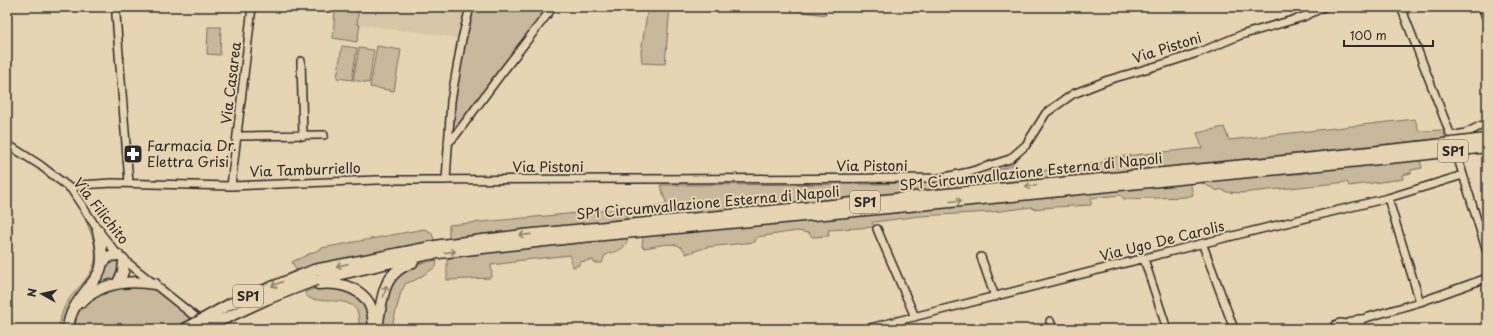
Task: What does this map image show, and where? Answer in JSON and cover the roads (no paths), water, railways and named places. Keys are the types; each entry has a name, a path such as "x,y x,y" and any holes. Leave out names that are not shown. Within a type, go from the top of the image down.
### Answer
{"highway":[{"name":"SP1 Circumvallazione Esterna di Napoli","path":"202,329 314,279 430,254 580,237 982,199 1487,143"},
{"name":"SP1 Circumvallazione Esterna di Napoli","path":"185,329 230,304 314,279 441,245 523,235 1248,164 1418,151"},
{"path":"68,329 74,306 99,274 102,262 102,248 98,230"},
{"path":"377,329 384,294 390,276 404,265 430,254"},
{"path":"102,262 110,256 121,257 123,272 118,283"},
{"path":"314,279 344,285 356,290 367,300 372,310 374,322 373,329"},
{"path":"72,329 72,323 76,310 87,297 118,283 136,281 155,284"}],"street":[{"path":"116,7 129,183"},
{"name":"Via Casarea","path":"231,186 252,7"},
{"path":"446,180 451,101 462,39 470,7"},
{"path":"448,143 455,136 553,7"},
{"name":"Via Pistoni","path":"446,180 940,178 969,172 1010,159 1026,145 1046,113 1073,94 1108,80 1200,52 1241,35 1303,17 1324,7"},
{"path":"1401,7 1451,136 1487,252"},
{"path":"1482,7 1487,20"},
{"path":"301,61 303,136"},
{"path":"1451,136 1466,133 1480,126 1487,125"},
{"path":"237,136 324,135"},
{"name":"Via Filichito","path":"7,144 40,165 70,189 98,230 121,257 194,315 209,329"},
{"name":"Via Ugo De Carolis","path":"866,329 889,326 915,317 1388,198 1464,175"},
{"name":"Via Tamburriello","path":"70,189 80,185 129,183 231,186 377,180 446,180"},
{"path":"1388,198 1420,302"},
{"path":"877,229 915,317"},
{"path":"1204,248 1234,329"},
{"path":"981,257 995,297"},
{"path":"1144,259 1168,329"},
{"path":"1332,329 1338,323 1348,327 1358,319 1362,320 1420,302 1487,278"},
{"path":"1050,321 1053,329"}],"place":[{"name":"Farmacia Dr. Elettra Grisi","path":"133,154"}]}
